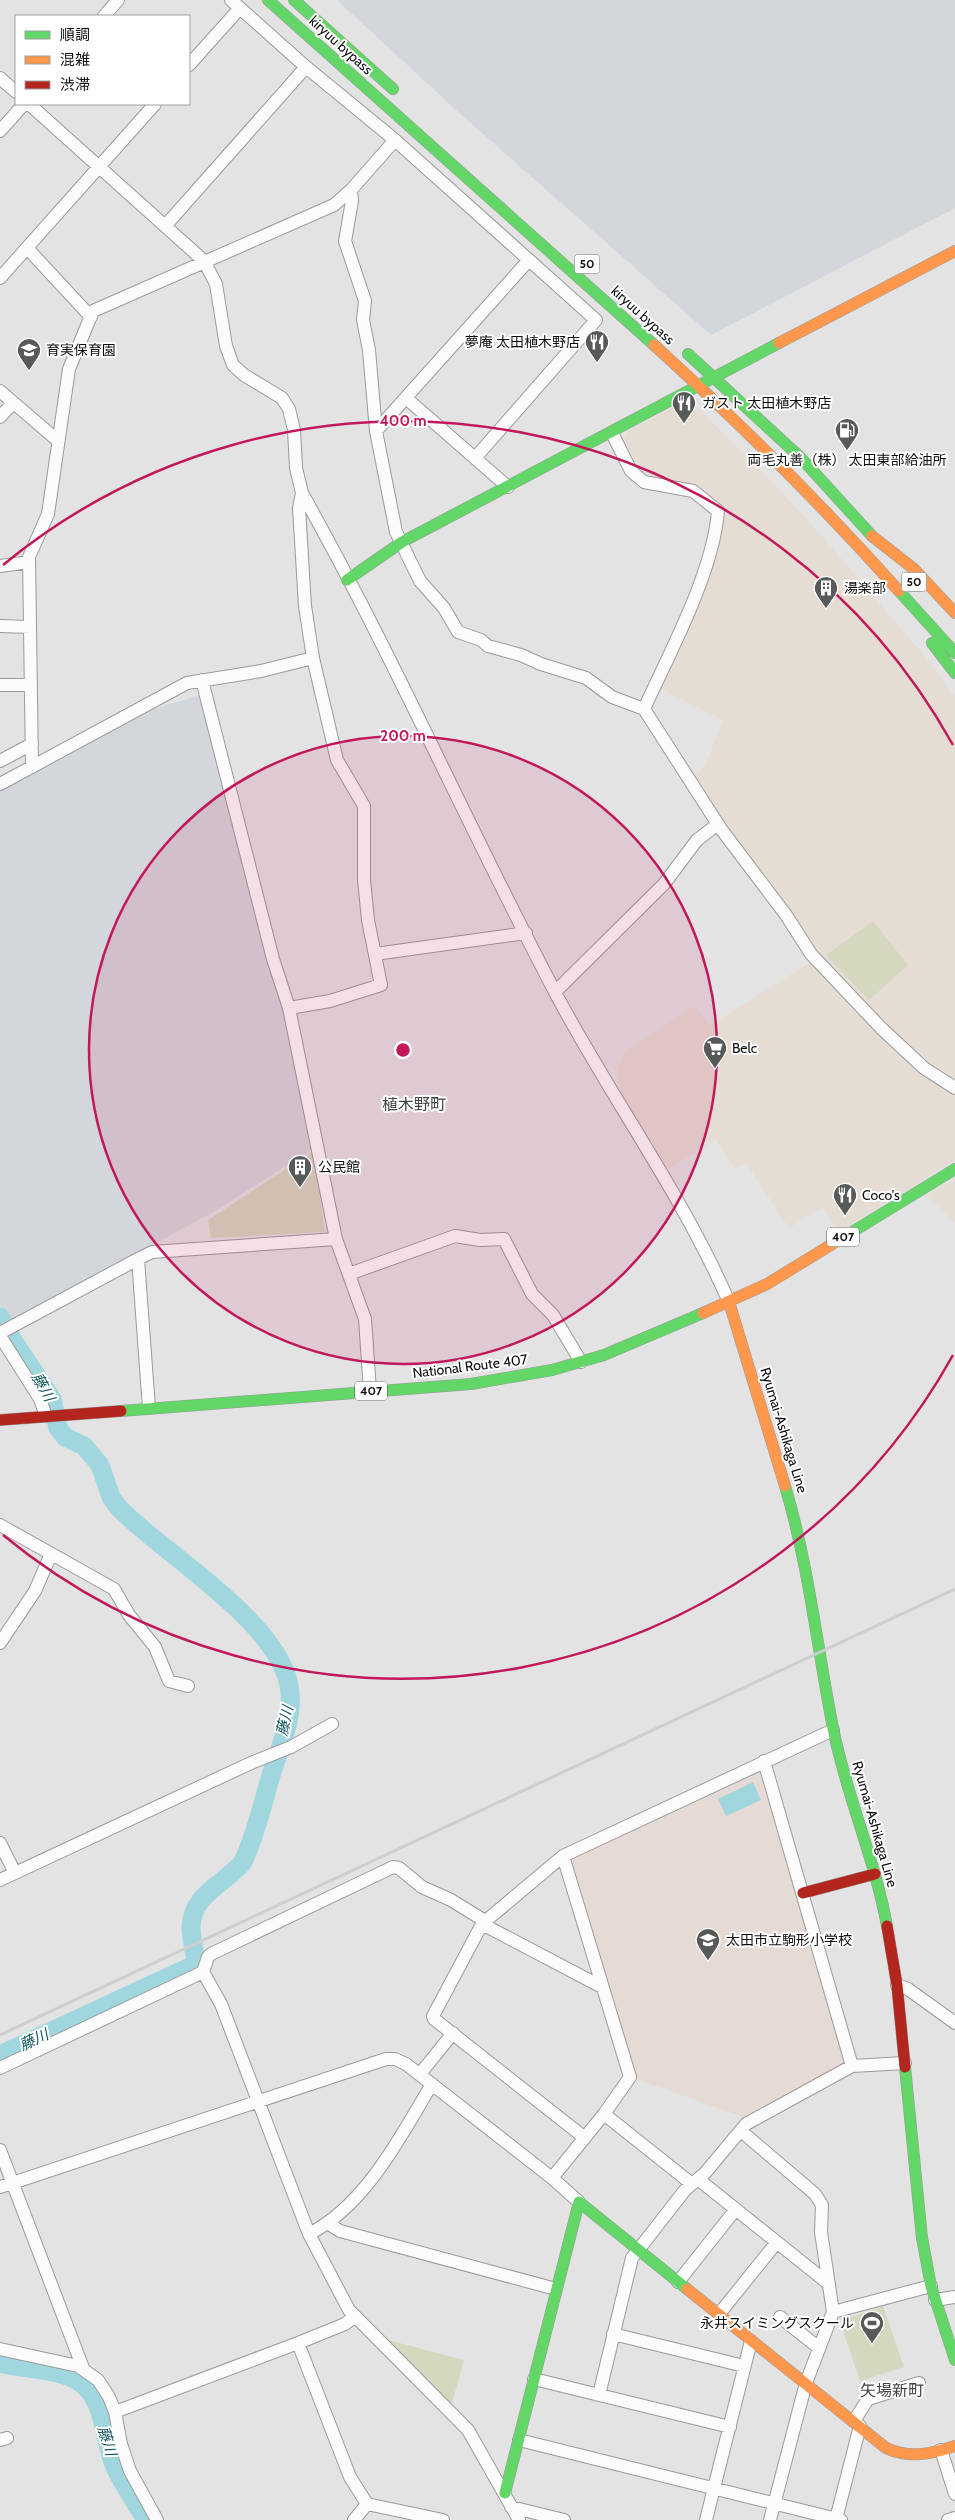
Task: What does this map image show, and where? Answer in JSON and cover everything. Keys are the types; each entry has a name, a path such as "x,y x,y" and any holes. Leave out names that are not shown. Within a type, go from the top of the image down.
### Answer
{"main road":[{"name":"kiryuu bypass","path":"268,0 700,387 843,529 955,653"},
{"name":"kiryuu bypass","path":"294,0 402,97"},
{"path":"347,580 402,542 955,252"},
{"name":"kiryuu bypass","path":"678,346 801,458 872,536 914,569 952,617"},
{"name":"50","path":"843,529 880,581 955,672"},
{"name":"National Route 407","path":"0,1420 504,1380 581,1362 604,1355 767,1284 955,1169"},
{"name":"Ryumai-Ashikaga Line","path":"729,1302 793,1514 806,1566 833,1730 875,1874 897,1985 917,2208 930,2286 955,2360"},
{"path":"803,1893 875,1874"},
{"path":"505,2493 578,2202 751,2341 897,2454 910,2457 920,2456 955,2446"}],"street":[{"path":"105,15 118,0"},
{"path":"190,64 236,4 306,67 395,140 596,320 475,458"},
{"path":"166,225 306,67"},
{"path":"0,78 15,91"},
{"path":"0,131 23,105"},
{"path":"30,105 204,260 216,284 226,346 233,365 244,375 282,398 289,409 294,430 296,468 302,494 555,992 708,1254 729,1302"},
{"path":"0,278 154,105"},
{"path":"32,767 29,562 48,514 68,369 93,311 204,260 334,205 351,190 395,140"},
{"path":"351,190 352,201 345,241 364,300 363,320 369,350 376,431 396,532 420,581 444,608 458,632 481,640 488,646 521,654 541,664 586,678 612,697 644,710 718,824 786,915 810,952 829,975 924,1068 955,1088"},
{"path":"26,248 91,317"},
{"path":"376,431 528,261"},
{"path":"0,392 57,440"},
{"path":"406,398 508,487"},
{"path":"0,417 13,403"},
{"path":"612,433 631,471 644,482 668,488 693,491 718,511 712,547 690,606 644,710"},
{"path":"289,1008 330,1001 381,985 368,920 364,880 364,806 337,760 313,658 306,606 299,518 302,494"},
{"path":"0,566 29,562"},
{"path":"0,626 30,627"},
{"path":"0,784 187,683 261,671 313,658"},
{"path":"202,680 273,959 289,1008 336,1239 366,1319 370,1391"},
{"path":"0,684 31,685"},
{"path":"0,761 32,744"},
{"path":"555,992 664,884 697,840 718,824"},
{"path":"375,954 526,933"},
{"path":"349,1274 455,1236 480,1240 504,1239 532,1294 553,1315 581,1362"},
{"path":"46,1416 40,1399 4,1331 152,1252 336,1239"},
{"path":"138,1259 149,1408"},
{"path":"0,1525 114,1589 130,1615 155,1647 169,1681 188,1686"},
{"path":"0,1643 36,1591 51,1554"},
{"path":"0,1880 251,1763 291,1747 332,1724"},
{"path":"584,2138 433,2016 483,1923 563,1856 833,1730"},
{"path":"764,1761 852,2066"},
{"path":"0,1843 16,1873"},
{"path":"552,2178 604,2114 630,2077 563,1856"},
{"path":"0,2068 203,1972 208,1957 212,1954 393,1867 399,1868 422,1887 450,1900 483,1923 602,1986"},
{"path":"203,1972 221,2004 309,2234 348,2310 468,2430 519,2520"},
{"path":"897,1985 908,1989 955,2024"},
{"path":"420,2074 453,2034"},
{"path":"6,2185 386,2059 395,2059 420,2074 552,2178 578,2202"},
{"path":"598,2395 632,2258 695,2181 746,2124 852,2066 905,2064"},
{"path":"309,2234 328,2224 345,2210 390,2153 432,2084"},
{"path":"604,2114 736,2209 829,2284"},
{"path":"741,2131 815,2194 822,2205 821,2232 833,2312 806,2383 770,2520"},
{"path":"0,2150 6,2185 83,2368 103,2387 116,2412 121,2444 130,2471 157,2520"},
{"path":"678,2282 736,2209"},
{"path":"328,2224 340,2231 556,2289"},
{"path":"718,2314 776,2242"},
{"path":"833,2312 930,2286"},
{"path":"935,2300 955,2297"},
{"path":"116,2412 298,2343 345,2324 354,2317"},
{"path":"780,2317 819,2348"},
{"path":"613,2334 744,2366"},
{"path":"706,2520 751,2341"},
{"path":"298,2343 350,2477 367,2504 444,2520"},
{"path":"0,2348 83,2368"},
{"path":"534,2379 730,2427"},
{"path":"519,2440 838,2519 857,2424 868,2399 919,2383"},
{"path":"941,2450 955,2494"},
{"path":"354,2520 367,2504"},
{"path":"511,2507 564,2520"},
{"path":"948,2520 955,2518"}],"shaded area":[{"path":"337,0 955,0 955,208 711,335 457,111"},
{"path":"689,399 789,500 828,543 926,658 955,696 955,1079 907,1044 823,960 797,918 712,807 695,778 707,761 723,720 658,687 715,551 727,512 698,485 655,478 642,471 624,440 627,432"},
{"path":"200,695 285,1009 313,1149 215,1211 10,1322 0,1305 0,789 147,711"},
{"path":"811,962 923,1074 940,1087 955,1095 955,1160 839,1232 822,1207 789,1228 746,1163 735,1170 716,1139 665,1171 623,1102 617,1069 624,1053 695,1006 709,1026"},
{"path":"955,1179 955,1222 926,1196"},
{"name":"太田市立駒形小学校","path":"758,1770 762,1771 845,2057 844,2066 746,2118 633,2078 569,1864 571,1857"}],"green space":[{"path":"873,921 908,965 869,1000 826,955"},
{"path":"313,1151 325,1232 211,1238 208,1220"},
{"name":"永井スイミングスクール","path":"883,2306 904,2367 860,2381 840,2321"},
{"path":"384,2339 464,2360 451,2406"}],"water":[{"path":"753,1782 761,1800 726,1816 718,1799"}],"waterway":[{"name":"藤川","path":"0,1317 8,1333 52,1399 58,1428 65,1437 84,1446 100,1465 111,1497 118,1507 245,1616 267,1641 283,1666 290,1692 288,1723 248,1851 243,1862 236,1870 211,1890 197,1905 193,1915 191,1931 196,1964 0,2055"},
{"name":"藤川","path":"0,2363 50,2371 78,2381 87,2388 99,2409 115,2467 146,2520"}],"railway":[{"path":"0,2035 955,1589"}],"traffic: fast":[{"path":"268,0 654,345"},
{"path":"294,0 393,89"},
{"path":"347,580 402,542 779,343"},
{"path":"688,354 801,458 873,537"},
{"path":"899,591 955,653"},
{"path":"932,643 955,673"},
{"path":"839,1240 955,1169"},
{"path":"121,1411 471,1384 552,1370 604,1355 703,1313"},
{"path":"785,1486 807,1576 833,1728 845,1778 882,1901 887,1926"},
{"path":"905,2067 922,2238 931,2286 955,2360"},
{"path":"505,2493 579,2202 687,2289"}],"traffic: slow":[{"path":"779,343 955,251"},
{"path":"654,345 780,465 899,591"},
{"path":"872,536 914,569 955,613"},
{"path":"703,1313 767,1284 839,1240"},
{"path":"729,1302 785,1486"},
{"path":"687,2289 886,2448 904,2453 920,2454 955,2446"}],"traffic: jam":[{"path":"0,1420 121,1411"},
{"path":"803,1893 875,1874"},
{"path":"887,1926 897,1985 905,2067"}],"place":[{"name":"夢庵 太田植木野店","path":"597,363"},
{"name":"育実保育園","path":"29,371"},
{"name":"ガスト 太田植木野店","path":"684,424"},
{"name":"両毛丸善（株） 太田東部給油所","path":"847,451"},
{"name":"湯楽部","path":"826,609"},
{"name":"Belc","path":"715,1069"},
{"name":"公民館","path":"300,1188"},
{"name":"Coco's","path":"845,1216"},
{"name":"太田市立駒形小学校","path":"708,1961"},
{"name":"永井スイミングスクール","path":"872,2344"}],"district":[{"name":"植木野町","path":"414,1104"},
{"name":"矢場新町","path":"892,2390"}]}
